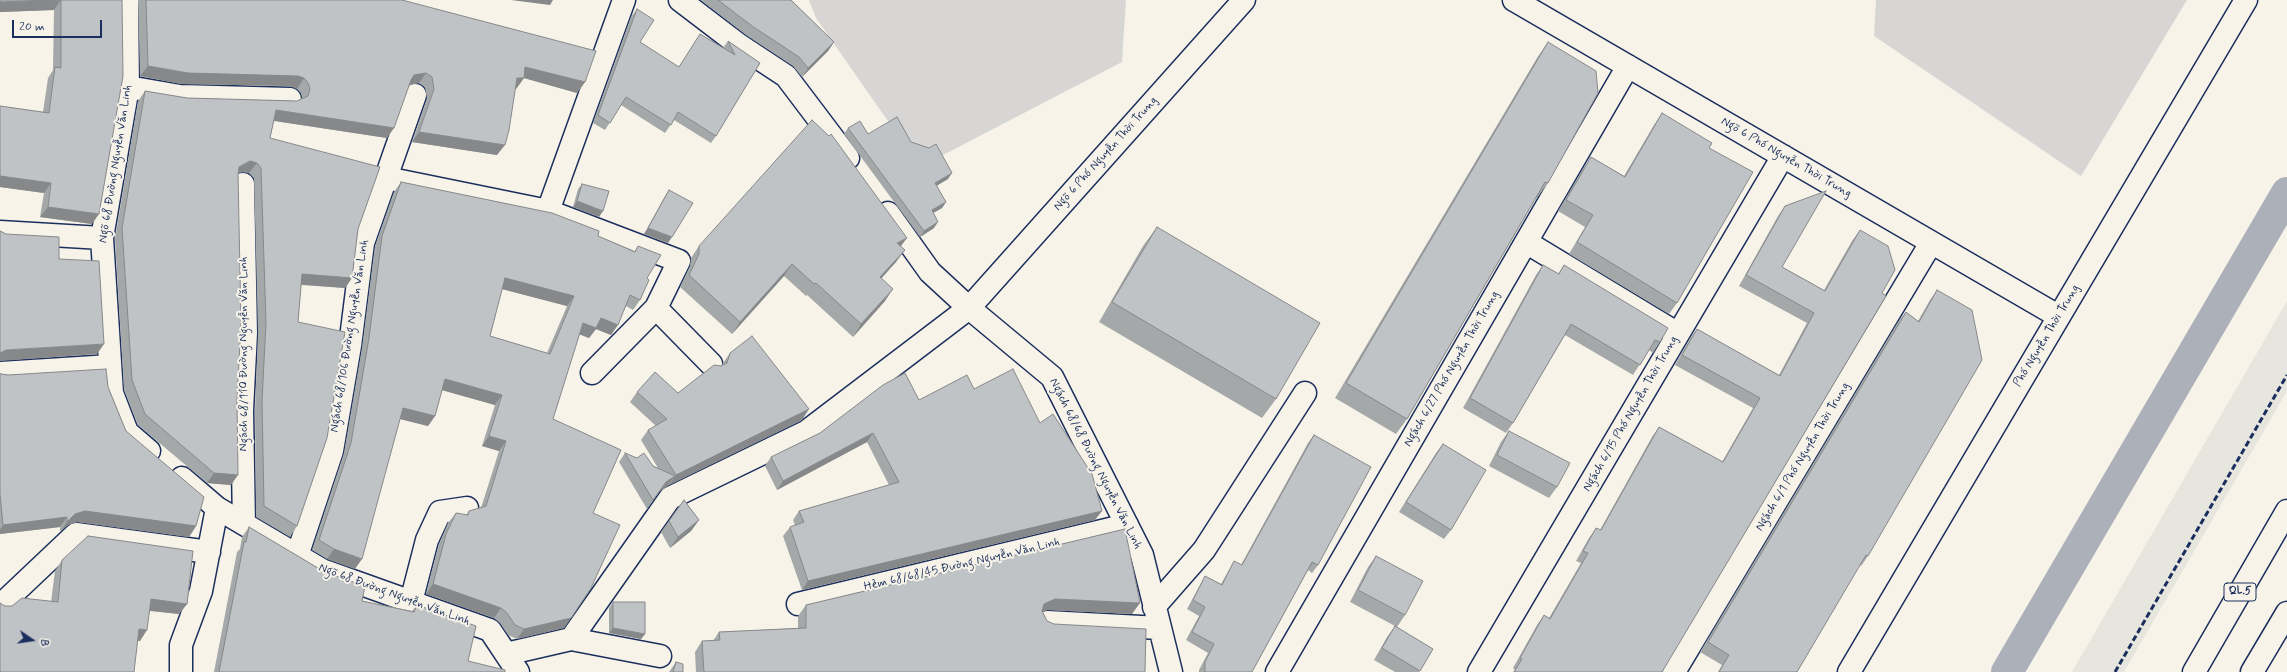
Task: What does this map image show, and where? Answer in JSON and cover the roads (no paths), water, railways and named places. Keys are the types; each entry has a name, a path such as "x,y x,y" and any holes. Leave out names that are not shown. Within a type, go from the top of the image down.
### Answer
{"main road":[{"name":"Ngõ 68 Đường Nguyễn Văn Linh","path":"127,0 128,87 102,238 112,393 127,432 217,508 322,570 490,630 518,672"},
{"path":"548,211 624,0"},
{"path":"680,0 739,45 786,76 861,176"},
{"name":"Ngõ 6 Phố Nguyễn Thời Trung","path":"571,639 670,498 806,432 968,308 1244,0"},
{"name":"Ngõ 6 Phố Nguyễn Thời Trung","path":"1514,0 2058,316"},
{"name":"Phố Nguyễn Thời Trung","path":"1849,672 2246,0"},
{"name":"Ngách 6/27 Phố Nguyễn Thời Trung","path":"1277,672 1628,66"},
{"path":"128,87 180,96 290,99"},
{"name":"Ngách 68/106 Đường Nguyễn Văn Linh","path":"297,556 332,451 350,346 363,243 415,95"},
{"name":"Ngách 6/15 Phố Nguyễn Thời Trung","path":"1479,672 1783,156"},
{"path":"386,178 548,211 679,261 656,308 592,373"},
{"name":"Ngách 68/110 Đường Nguyễn Văn Linh","path":"243,184 246,333 242,411 244,524"},
{"name":"Ngách 68/68 Đường Nguyễn Văn Linh","path":"875,196 930,272 968,308 1052,377 1142,555 1171,672"},
{"path":"0,232 102,238"},
{"path":"1526,242 1678,334"},
{"name":"Ngách 6/1 Phố Nguyễn Thời Trung","path":"1674,672 1931,243"},
{"path":"656,308 711,364"},
{"path":"0,373 110,366"},
{"path":"1154,607 1204,550 1305,393"},
{"path":"181,672 182,645 201,591 217,508"},
{"path":"411,602 427,540 440,512 467,508"},
{"name":"QL.5","path":"2194,672 2287,512"},
{"name":"Hẻm 68/68/45 Đường Nguyễn Văn Linh","path":"798,604 1127,525"},
{"path":"1,605 76,534 209,552"},
{"path":"2252,672 2287,613"},
{"path":"1047,622 1160,628"},
{"path":"506,654 571,639 660,656"}],"waterway":[{"path":"2007,672 2287,193"}],"railway":[{"path":"2115,672 2287,375"}]}
